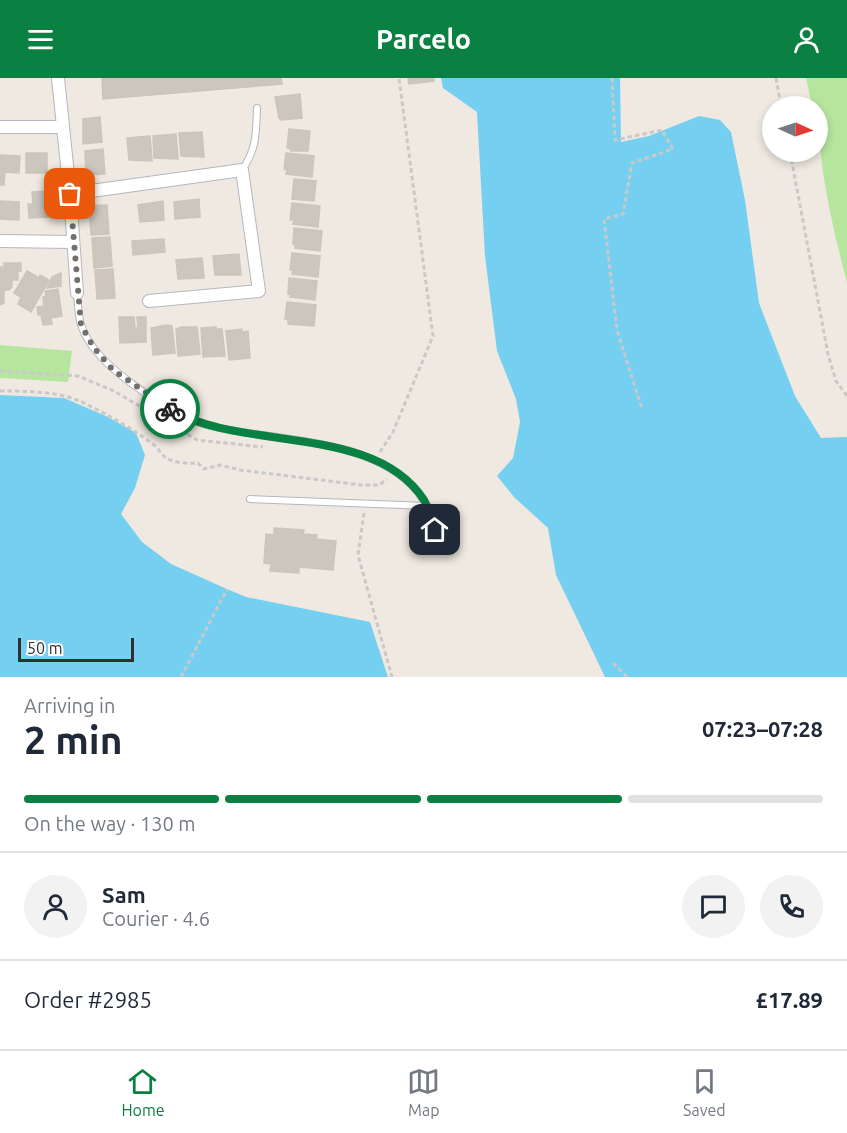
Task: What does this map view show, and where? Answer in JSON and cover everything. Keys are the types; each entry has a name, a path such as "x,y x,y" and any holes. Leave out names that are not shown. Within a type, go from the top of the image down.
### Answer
{"street":[{"path":"58,78 77,293"},
{"path":"0,127 63,127"},
{"path":"70,194 242,170 259,291 149,301"},
{"path":"0,241 73,242"}],"lane":[{"path":"242,170 252,154 257,108"},
{"path":"77,293 81,325 94,348 113,370 143,392 180,415 206,425 284,438 375,459 405,479 427,506 435,530"},
{"path":"250,499 427,506"}],"path":[{"path":"375,459 393,432 433,336 399,78"},
{"path":"612,78 615,140 662,130 673,149 632,163 623,214 604,219 617,330 642,410"},
{"path":"776,78 779,96"},
{"path":"792,162 828,354 836,381 847,396"},
{"path":"0,391 67,396 128,426 157,447 165,457 188,464 198,464 204,469 220,465 240,471 368,485 379,485 395,472"},
{"path":"368,485 358,555 392,677"},
{"path":"181,677 227,589"},
{"path":"613,663 627,677"}],"green space":[{"path":"806,78 847,78 847,282 836,239 822,162 828,162 828,96 810,96"},
{"path":"0,345 72,351 68,382 0,378"}],"water":[{"path":"441,78 620,78 621,142 649,136 699,116 720,120 731,132 745,200 759,303 795,396 821,438 847,437 847,677 605,677 556,575 548,528 514,497 497,476 513,458 520,422 516,399 497,351 485,256 477,112 443,88"},
{"path":"0,395 64,398 108,417 136,433 145,455 135,488 121,514 142,542 171,564 246,597 370,622 388,677 0,677"}],"building":[{"path":"102,78 281,78 282,84 103,99"},
{"path":"408,78 434,78 434,81 409,84"},
{"path":"300,94 302,118 281,120 275,97"},
{"path":"100,117 102,142 83,144 83,119"},
{"path":"289,129 310,131 308,151 291,151 287,148"},
{"path":"202,132 204,157 181,156 179,133"},
{"path":"176,134 178,159 154,158 153,136"},
{"path":"150,136 152,161 129,160 127,138"},
{"path":"103,149 105,174 86,175 85,151"},
{"path":"26,153 47,153 47,173 26,173"},
{"path":"286,153 314,156 312,177 286,174 287,169 284,169"},
{"path":"0,155 20,156 19,173 5,172 4,185 0,185"},
{"path":"294,179 316,181 314,201 292,199"},
{"path":"51,191 52,217 29,218 28,204 33,204 32,192"},
{"path":"199,199 200,217 175,219 174,202"},
{"path":"0,201 19,202 19,220 0,219"},
{"path":"163,201 164,220 140,222 138,205"},
{"path":"292,203 320,206 318,227 293,224 294,220 290,220"},
{"path":"107,205 109,234 91,235 89,206"},
{"path":"294,228 322,231 320,251 295,248"},
{"path":"110,237 112,266 94,268 92,238"},
{"path":"164,239 165,252 133,255 132,241"},
{"path":"292,253 320,256 318,277 292,274 293,270 290,270"},
{"path":"239,254 241,275 215,275 213,256"},
{"path":"202,258 204,278 178,279 176,260"},
{"path":"4,263 21,263 21,271 18,271 18,280 12,280 12,287 4,290 4,303 0,305 0,267 4,267"},
{"path":"113,269 115,298 97,299 95,270"},
{"path":"27,271 39,278 40,275 49,280 31,312 18,304 21,297 14,293"},
{"path":"61,273 61,286 47,288 52,277"},
{"path":"289,278 317,281 315,300 290,297 291,295 288,294"},
{"path":"58,289 62,316 51,318 52,324 43,325 37,307 44,306 45,291"},
{"path":"287,302 316,305 314,326 288,324 288,319 285,319"},
{"path":"119,317 134,317 135,328 138,328 137,317 146,317 146,342 120,343"},
{"path":"172,326 175,353 153,355 151,328"},
{"path":"197,327 200,354 178,356 176,329"},
{"path":"216,327 216,329 222,329 225,356 203,357 201,328"},
{"path":"242,329 242,332 248,331 250,358 229,360 226,331"},
{"path":"274,528 304,530 303,534 317,535 316,539 336,541 333,570 299,567 299,573 270,571 271,564 264,563 266,534 274,535"}],"way so far":[{"path":"70,194 81,325 94,348 113,370 170,409"}],"route":[{"path":"170,409 206,425 284,438 375,459 405,479 423,499 435,530"}]}
